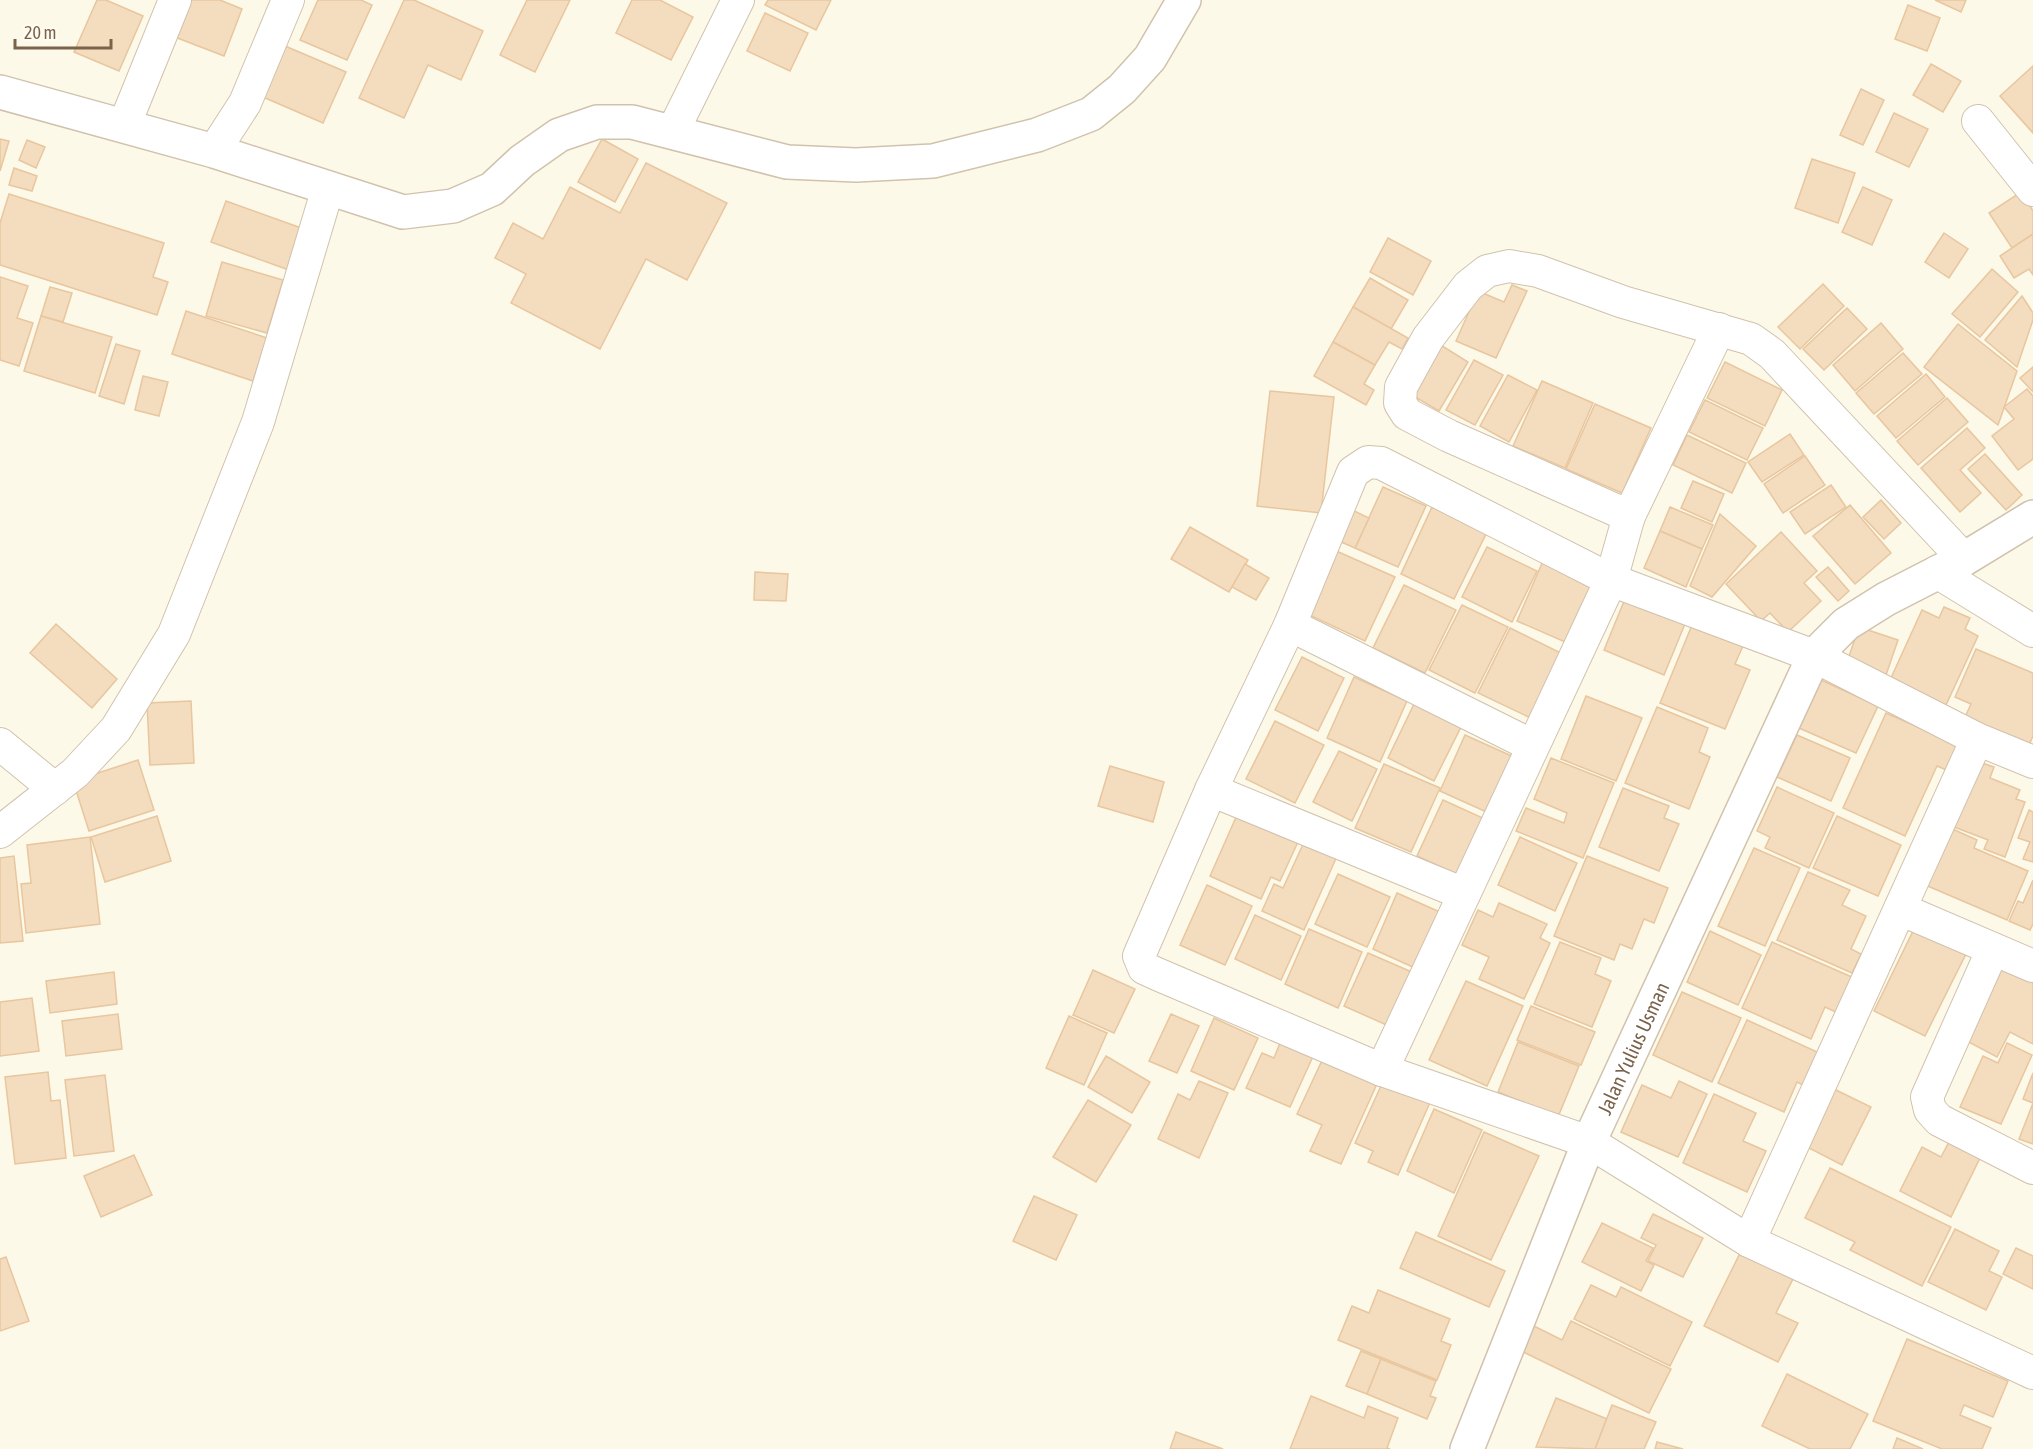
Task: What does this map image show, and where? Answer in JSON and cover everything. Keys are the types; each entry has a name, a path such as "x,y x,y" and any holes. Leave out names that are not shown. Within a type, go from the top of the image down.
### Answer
{"street":[{"path":"124,126 175,0"},
{"path":"214,151 245,104 288,0"},
{"path":"673,131 738,0"},
{"path":"0,92 214,151 403,212 453,206 492,189 522,161 560,135 597,122 632,122 786,162 856,165 933,161 1037,135 1090,114 1122,89 1150,58 1184,0"},
{"path":"1978,121 2033,190"},
{"path":"0,832 75,773 116,729 174,634 258,422 328,188"},
{"path":"1629,516 1449,436 1407,414 1400,403 1401,387 1428,338 1468,286 1487,271 1509,266 1538,271 1623,302 1751,339 1772,354 1950,566 2033,631"},
{"path":"1382,1070 1611,580 1629,516 1719,329"},
{"path":"2033,762 1977,739 1814,656 1611,580 1374,461 1360,466 1353,472 1290,624 1211,790 1144,941 1139,962 1144,968 1157,974 1382,1070 1589,1142 1749,1240 2033,1373"},
{"path":"1814,656 1846,624 1886,599 1950,566 2033,517"},
{"path":"1290,624 1533,746"},
{"name":"Jalan Yulius Usman","path":"1467,1449 1589,1142 1814,656"},
{"path":"1749,1240 1977,739"},
{"path":"0,744 55,789"},
{"path":"1211,790 1464,894"},
{"path":"1900,909 2033,966"},
{"path":"1994,949 1927,1097 1930,1110 1939,1120 2033,1168"}],"building":[{"path":"97,0 106,0 143,16 119,71 74,52"},
{"path":"180,0 220,0 242,9 224,56 167,34"},
{"path":"318,0 361,0 372,5 347,60 300,40"},
{"path":"404,0 414,0 483,31 461,80 428,65 404,118 359,98"},
{"path":"527,0 570,0 535,72 500,55"},
{"path":"632,0 660,0 693,17 671,60 616,33"},
{"path":"768,0 831,0 816,30 765,5"},
{"path":"1935,0 1966,0 1961,12"},
{"path":"1908,5 1940,18 1927,51 1895,39"},
{"path":"765,13 808,33 790,71 747,51"},
{"path":"285,46 346,72 323,123 263,97"},
{"path":"1931,64 1961,81 1943,112 1913,95"},
{"path":"2033,66 2033,133 2000,96"},
{"path":"1861,89 1884,100 1863,145 1840,135"},
{"path":"1894,113 1928,129 1909,167 1876,152"},
{"path":"0,139 9,141 0,171"},
{"path":"602,139 638,159 615,202 578,182"},
{"path":"27,140 45,147 36,168 19,160"},
{"path":"1812,159 1855,173 1838,223 1795,208"},
{"path":"646,163 727,203 687,280 646,259 600,349 511,303 526,274 495,258 513,223 543,239 570,187 620,213"},
{"path":"14,168 37,176 32,191 9,185"},
{"path":"1863,187 1892,200 1872,245 1842,232"},
{"path":"2021,192 2033,211 2033,234 2012,248 1989,213"},
{"path":"9,194 164,243 153,277 168,282 157,315 0,265 0,223"},
{"path":"226,201 304,229 289,270 211,242"},
{"path":"1944,233 1968,249 1949,278 1925,262"},
{"path":"2033,234 2033,275 2029,269 2014,278 2000,256"},
{"path":"1388,238 1431,261 1413,295 1370,272"},
{"path":"222,262 283,280 267,333 206,316"},
{"path":"1992,269 2018,292 1980,337 1952,314"},
{"path":"0,277 28,286 17,318 33,323 19,366 0,360"},
{"path":"1370,278 1408,300 1391,329 1353,307"},
{"path":"1823,284 1844,306 1800,349 1778,327"},
{"path":"1512,285 1527,291 1496,358 1456,341 1478,291 1504,302"},
{"path":"50,287 72,293 63,322 41,316"},
{"path":"2022,296 2033,313 2033,320 2017,367 1985,340"},
{"path":"1353,307 1408,338 1402,349 1389,342 1375,365 1333,342"},
{"path":"1847,308 1867,329 1824,370 1803,349"},
{"path":"186,311 267,338 253,381 172,354"},
{"path":"41,316 112,337 95,393 24,371"},
{"path":"1881,323 1903,349 1855,391 1833,365"},
{"path":"1958,324 2017,371 1998,425 1924,367"},
{"path":"1333,342 1375,365 1364,384 1374,390 1366,405 1314,376"},
{"path":"116,344 140,351 124,404 99,396"},
{"path":"1439,344 1468,362 1439,411 1410,394"},
{"path":"1903,353 1922,374 1874,414 1856,393"},
{"path":"1474,360 1503,375 1475,425 1446,410"},
{"path":"1725,362 1782,390 1765,426 1707,398"},
{"path":"2033,367 2033,392 2020,378"},
{"path":"1926,374 1945,397 1896,438 1877,416"},
{"path":"1508,375 1537,390 1509,442 1480,426"},
{"path":"143,376 168,382 159,416 135,410"},
{"path":"1542,381 1593,403 1565,468 1513,446"},
{"path":"2027,389 2033,396 2033,459 2018,470 1992,436 2014,419 2004,407"},
{"path":"1270,391 1334,397 1321,513 1257,506"},
{"path":"1947,398 1968,422 1918,465 1897,441"},
{"path":"1705,400 1763,428 1747,460 1689,432"},
{"path":"1595,404 1651,428 1622,493 1566,469"},
{"path":"1967,428 1985,448 1960,470 1981,493 1960,512 1921,468"},
{"path":"1790,434 1804,455 1762,482 1748,462"},
{"path":"1687,435 1746,463 1732,493 1673,465"},
{"path":"1985,454 2022,495 2006,510 1968,469"},
{"path":"1805,456 1825,485 1783,513 1764,484"},
{"path":"1693,481 1724,494 1712,522 1681,508"},
{"path":"1831,485 1846,507 1805,534 1790,512"},
{"path":"1383,487 1426,506 1398,567 1355,548"},
{"path":"1881,500 1901,523 1884,539 1863,517"},
{"path":"1850,505 1891,553 1855,584 1813,536"},
{"path":"1346,507 1369,518 1355,548 1332,538"},
{"path":"1432,507 1487,532 1454,599 1401,574"},
{"path":"1670,507 1713,525 1702,549 1660,531"},
{"path":"1720,514 1756,546 1712,597 1690,586"},
{"path":"1190,527 1248,560 1229,592 1171,559"},
{"path":"1660,531 1702,549 1686,587 1644,568"},
{"path":"1781,532 1817,571 1804,583 1821,601 1788,632 1770,613 1761,621 1726,584"},
{"path":"1487,547 1537,571 1512,622 1462,597"},
{"path":"1334,550 1395,577 1365,641 1305,613"},
{"path":"1546,554 1598,585 1572,645 1517,621"},
{"path":"1245,564 1269,578 1256,600 1232,587"},
{"path":"1828,567 1849,591 1838,601 1816,577"},
{"path":"755,572 788,574 786,601 754,600"},
{"path":"1404,585 1456,610 1425,673 1373,648"},
{"path":"1627,594 1687,619 1664,675 1604,650"},
{"path":"1462,605 1508,627 1475,693 1429,670"},
{"path":"1944,607 1970,618 1965,629 1978,636 1946,705 1890,680 1922,610 1939,618"},
{"path":"56,624 117,679 92,708 30,653"},
{"path":"1692,625 1743,646 1735,664 1750,670 1725,729 1660,703"},
{"path":"1859,627 1898,640 1886,675 1847,662"},
{"path":"1510,628 1569,657 1537,721 1478,693"},
{"path":"1976,649 2033,673 2033,736 2029,745 1965,717 1971,704 1955,697"},
{"path":"1302,657 1344,678 1318,731 1275,710"},
{"path":"1354,677 1407,701 1380,762 1327,738"},
{"path":"1821,680 1878,706 1856,753 1799,728"},
{"path":"1586,696 1642,718 1616,781 1561,759"},
{"path":"191,701 194,763 150,765 147,703"},
{"path":"1415,702 1462,725 1434,781 1388,758"},
{"path":"1657,707 1708,728 1699,752 1710,757 1689,809 1625,783"},
{"path":"1886,713 1961,746 1949,771 1937,766 1905,836 1843,808"},
{"path":"1275,721 1324,745 1295,803 1246,779"},
{"path":"1465,735 1516,758 1491,814 1440,791"},
{"path":"1797,735 1850,758 1831,801 1777,777"},
{"path":"1339,751 1377,769 1352,821 1313,802"},
{"path":"1551,758 1614,783 1583,858 1516,831 1526,808 1564,823 1567,813 1534,799"},
{"path":"138,760 154,810 89,831 73,781"},
{"path":"1979,762 1994,767 1990,778 2020,790 2016,799 2025,802 2005,857 1984,849 1988,840 1949,825"},
{"path":"1384,764 1440,788 1411,852 1355,828"},
{"path":"1110,766 1164,782 1153,822 1098,806"},
{"path":"1777,787 1834,813 1809,868 1765,848 1770,837 1757,831"},
{"path":"1623,788 1669,806 1664,818 1679,824 1659,871 1599,847"},
{"path":"1443,800 1485,819 1459,875 1417,856"},
{"path":"2029,810 2033,812 2033,862 2023,859 2030,842 2018,838"},
{"path":"1237,815 1298,842 1280,881 1271,877 1261,899 1210,876"},
{"path":"157,816 171,861 105,882 91,837"},
{"path":"1837,816 1901,845 1878,896 1813,868"},
{"path":"1948,827 1977,840 1974,848 2028,871 2007,920 1923,884"},
{"path":"90,837 100,924 26,933 21,884 31,883 27,845"},
{"path":"1520,837 1577,863 1555,911 1498,885"},
{"path":"1305,840 1338,854 1304,930 1262,911 1274,884 1283,888"},
{"path":"1754,848 1800,868 1765,946 1718,926"},
{"path":"14,856 23,941 0,943 0,858"},
{"path":"1587,856 1668,888 1654,923 1644,919 1632,949 1620,944 1614,960 1554,936"},
{"path":"1808,872 1850,890 1842,905 1866,916 1851,949 1861,954 1852,973 1777,940"},
{"path":"1338,874 1390,897 1367,947 1315,924"},
{"path":"2033,880 2033,924 2030,930 2009,921 2018,901 2023,903"},
{"path":"1207,885 1252,906 1225,965 1180,945"},
{"path":"1397,893 1442,913 1417,969 1373,949"},
{"path":"1499,903 1547,924 1540,938 1550,943 1524,999 1479,979 1489,957 1462,945 1478,910 1493,917"},
{"path":"1255,915 1301,936 1281,980 1235,959"},
{"path":"1916,925 1968,950 1925,1036 1874,1011"},
{"path":"1309,929 1362,952 1338,1008 1285,984"},
{"path":"1710,931 1761,955 1738,1005 1687,982"},
{"path":"1560,942 1601,958 1595,974 1611,981 1592,1027 1534,1004"},
{"path":"1772,942 1854,978 1838,1013 1825,1007 1811,1039 1742,1008"},
{"path":"1368,953 1414,973 1391,1027 1344,1006"},
{"path":"1999,963 2033,981 2033,1044 2010,1032 1997,1057 1961,1038"},
{"path":"1093,970 1135,989 1114,1033 1073,1015"},
{"path":"114,972 117,1004 50,1013 46,981"},
{"path":"1466,981 1523,1006 1487,1086 1429,1060"},
{"path":"1682,992 1741,1018 1712,1082 1653,1055"},
{"path":"32,998 39,1051 0,1056 0,1002"},
{"path":"1531,1006 1595,1032 1581,1065 1517,1040"},
{"path":"118,1014 122,1049 66,1056 62,1021"},
{"path":"1171,1014 1199,1026 1177,1073 1149,1061"},
{"path":"1069,1016 1107,1033 1084,1085 1046,1068"},
{"path":"1214,1018 1258,1038 1234,1090 1191,1071"},
{"path":"1747,1020 1826,1056 1811,1089 1797,1082 1784,1112 1718,1083"},
{"path":"1282,1038 1315,1052 1290,1107 1246,1088 1262,1053 1274,1058"},
{"path":"1518,1042 1579,1066 1558,1117 1498,1092"},
{"path":"2007,1043 2032,1055 2001,1124 1960,1107 1983,1056 1998,1063"},
{"path":"1326,1052 1381,1075 1341,1164 1310,1151 1322,1125 1297,1114"},
{"path":"1106,1056 1150,1082 1132,1113 1088,1087"},
{"path":"48,1072 51,1101 60,1100 66,1158 15,1164 5,1077"},
{"path":"2033,1073 2033,1103 2023,1099"},
{"path":"105,1075 114,1151 74,1156 65,1080"},
{"path":"1385,1077 1432,1098 1398,1175 1368,1162 1373,1151 1355,1143"},
{"path":"1199,1081 1228,1093 1199,1158 1158,1139 1178,1094 1190,1100"},
{"path":"1679,1081 1707,1094 1678,1157 1621,1132 1642,1085 1671,1098"},
{"path":"1834,1089 1871,1107 1842,1165 1805,1146"},
{"path":"1714,1094 1756,1113 1743,1141 1766,1151 1747,1192 1683,1163"},
{"path":"1088,1100 1131,1125 1096,1182 1053,1157"},
{"path":"2033,1103 2033,1144 2019,1139"},
{"path":"1434,1109 1482,1130 1454,1193 1407,1171"},
{"path":"1484,1132 1539,1156 1491,1260 1438,1236"},
{"path":"1950,1140 1981,1156 1951,1217 1900,1191 1922,1147 1941,1157"},
{"path":"134,1155 152,1195 101,1217 84,1176"},
{"path":"1830,1168 1951,1227 1922,1286 1850,1250 1855,1242 1805,1218"},
{"path":"1034,1196 1077,1215 1056,1260 1013,1241"},
{"path":"1653,1214 1703,1238 1683,1277 1648,1261 1656,1245 1641,1238"},
{"path":"1602,1223 1653,1248 1646,1261 1654,1265 1641,1291 1582,1262"},
{"path":"1955,1229 1999,1251 1989,1271 2002,1277 1986,1310 1928,1282"},
{"path":"1416,1232 1505,1271 1489,1307 1400,1268"},
{"path":"1746,1241 1799,1267 1776,1313 1798,1323 1778,1362 1704,1326"},
{"path":"2016,1248 2033,1256 2033,1289 2003,1274"},
{"path":"6,1257 29,1321 0,1331 0,1259"},
{"path":"1591,1285 1616,1297 1621,1287 1692,1322 1670,1366 1574,1319"},
{"path":"1378,1290 1450,1319 1441,1341 1451,1345 1437,1380 1338,1340 1352,1306 1369,1313"},
{"path":"1571,1321 1671,1369 1649,1413 1521,1351 1534,1326 1562,1340"},
{"path":"1907,1339 2008,1381 1993,1417 1964,1405 1960,1415 1991,1428 1982,1449 1942,1449 1873,1421"},
{"path":"1361,1351 1381,1359 1367,1394 1346,1386"},
{"path":"1381,1359 1436,1381 1430,1396 1436,1398 1427,1419 1367,1394"},
{"path":"1787,1374 1868,1414 1850,1449 1810,1449 1762,1426"},
{"path":"1311,1396 1364,1418 1368,1406 1398,1418 1387,1448 1390,1449 1290,1449"},
{"path":"1556,1398 1607,1419 1595,1449 1536,1447"},
{"path":"1612,1405 1656,1422 1644,1449 1595,1449"},
{"path":"1176,1432 1223,1449 1170,1449"},
{"path":"1897,1438 1923,1449 1893,1449"},
{"path":"1657,1442 1683,1449 1655,1449"}]}
